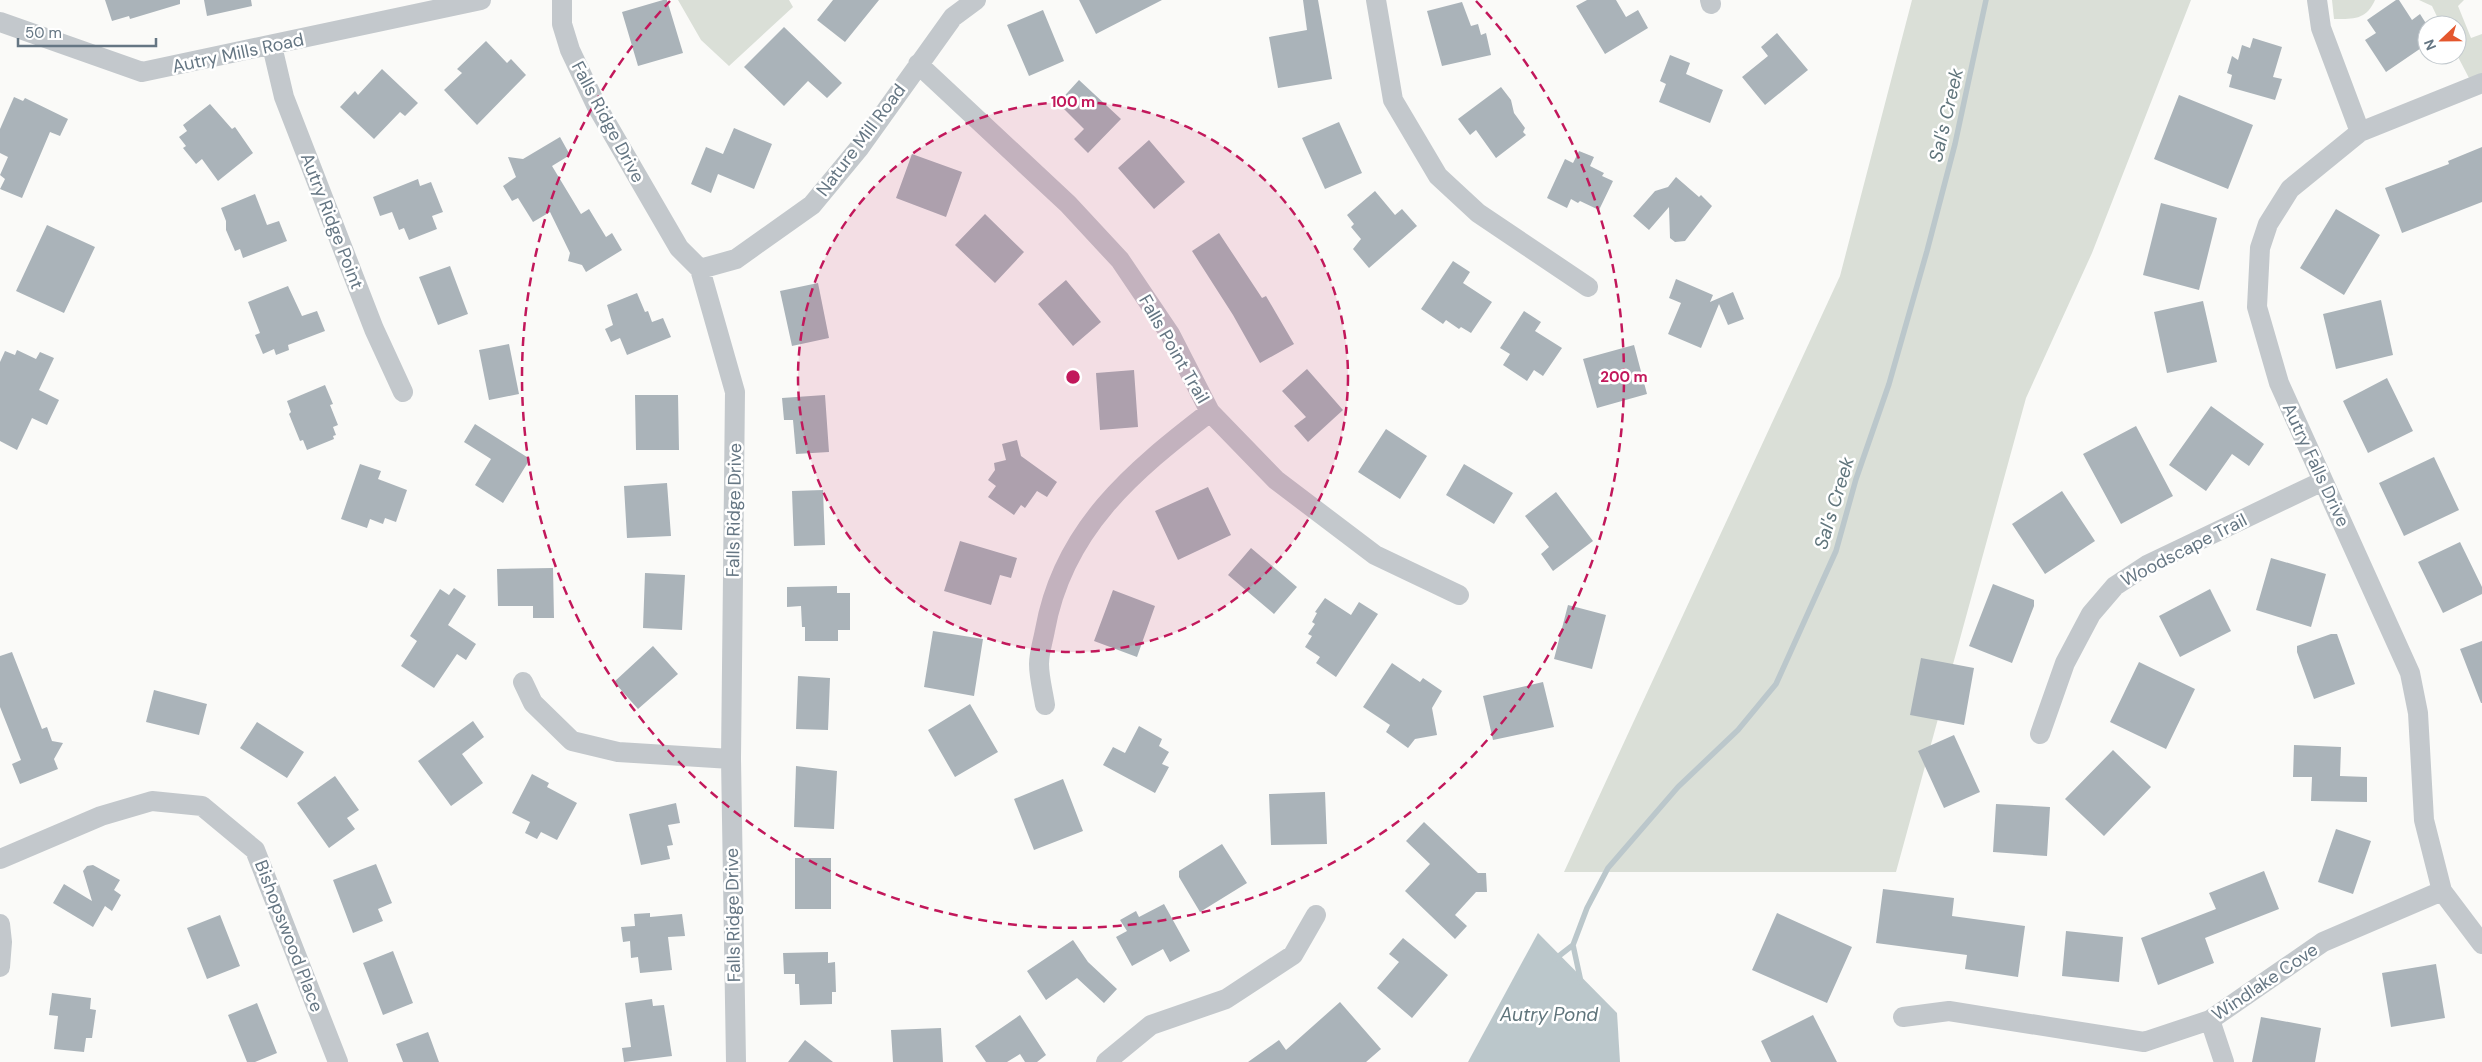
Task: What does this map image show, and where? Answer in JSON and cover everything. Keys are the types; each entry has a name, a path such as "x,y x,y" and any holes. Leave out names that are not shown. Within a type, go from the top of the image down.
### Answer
{"street":[{"name":"Autry Mills Road","path":"0,22 142,72 272,46 481,0"},
{"name":"Falls Ridge Drive","path":"562,0 562,24 570,50 596,105 679,248 700,270 735,392 731,759 736,1062"},
{"name":"Nature Mill Road","path":"700,270 736,259 812,205 860,147 952,17 976,0"},
{"path":"1376,0 1393,100 1438,176 1478,213 1588,286"},
{"path":"2317,0 2321,28 2360,132"},
{"name":"Autry Ridge Point","path":"272,46 284,97 374,329 403,392"},
{"name":"Falls Point Trail","path":"918,64 1068,204 1120,260 1170,334 1210,412 1276,480 1375,555 1459,595"},
{"name":"Autry Falls Drive","path":"2482,83 2360,132 2290,189 2268,224 2260,248 2257,307 2279,383 2410,673 2418,713 2424,820 2442,892 2482,944"},
{"path":"1045,705 1039,663 1048,609 1071,553 1104,504 1152,457 1210,412"},
{"name":"Woodscape Trail","path":"2040,734 2065,663 2092,614 2114,586 2147,565 2323,481"},
{"path":"523,682 533,703 572,741 618,752 731,759"},
{"name":"Bishopswood Place","path":"0,859 101,816 152,801 202,806 255,850 338,1062"},
{"name":"Windlake Cove","path":"1903,1017 1950,1011 2144,1042 2210,1020 2323,942 2442,892"},
{"path":"1106,1062 1151,1025 1226,999 1292,955 1316,915"},
{"path":"0,924 2,942 0,967"},
{"path":"2210,1020 2224,1062"}],"shaded area":[{"path":"678,0 789,0 793,7 729,66 701,40"},
{"path":"1912,0 2191,0 2092,253 2026,398 1896,872 1564,872 1840,276"},
{"path":"2332,0 2375,0 2368,11 2359,17 2334,19"},
{"path":"2419,0 2464,0 2458,6 2462,15 2436,15 2432,6"},
{"path":"2467,28 2471,38 2482,34 2482,74 2469,78 2462,65 2467,65"}],"water":[{"name":"Autry Pond","path":"1538,933 1617,1013 1620,1062 1468,1062"}],"building":[{"path":"105,0 180,0 180,4 130,19 129,16 112,21"},
{"path":"204,0 251,0 252,6 207,16"},
{"path":"667,0 683,53 638,66 622,12"},
{"path":"833,0 879,0 845,42 817,20"},
{"path":"1079,0 1162,0 1096,34"},
{"path":"1303,0 1318,0 1332,79 1278,88 1269,37 1307,30"},
{"path":"1587,0 1616,0 1626,17 1638,10 1648,28 1605,54 1576,6"},
{"path":"2396,0 2399,0 2412,20 2417,16 2417,51 2386,72 2365,40 2376,33 2367,20"},
{"path":"1462,2 1471,26 1478,24 1481,35 1486,33 1491,55 1442,66 1427,11"},
{"path":"1043,10 1064,61 1029,76 1007,25"},
{"path":"784,27 842,83 827,98 808,81 784,106 744,67"},
{"path":"1777,33 1808,70 1765,105 1742,77 1768,56 1761,47"},
{"path":"2253,38 2282,47 2273,77 2282,79 2275,100 2229,87 2232,75 2227,73 2232,56 2238,60 2242,45 2250,48"},
{"path":"486,41 507,63 511,59 526,75 477,125 444,90 462,73 457,69"},
{"path":"1670,55 1690,63 1686,74 1723,90 1710,123 1659,102 1666,84 1660,81"},
{"path":"382,69 418,103 405,116 400,112 374,139 340,107 355,91 358,95"},
{"path":"1079,80 1121,119 1088,153 1074,139 1084,129 1058,103"},
{"path":"1501,87 1511,100 1514,113 1525,128 1523,132 1526,135 1496,158 1476,130 1470,135 1458,119"},
{"path":"2179,95 2253,125 2228,189 2154,159"},
{"path":"14,97 23,101 25,98 68,119 60,136 50,132 22,198 0,189 5,179 0,175 8,157 0,153 0,129"},
{"path":"210,104 232,129 235,127 253,153 218,181 202,159 196,164 183,148 186,146 179,137 187,131 183,125"},
{"path":"1339,122 1362,173 1325,189 1302,138"},
{"path":"734,128 772,144 754,189 718,174 711,193 691,184 706,147 723,154"},
{"path":"560,137 570,155 552,166 581,214 589,209 606,237 612,233 622,250 586,272 582,265 568,261 570,253 550,212 533,222 518,198 512,201 503,186 516,177 508,157 523,159"},
{"path":"1149,140 1185,182 1154,209 1118,168"},
{"path":"2482,147 2482,202 2402,233 2385,188 2449,164 2448,161"},
{"path":"1579,151 1594,157 1590,166 1604,173 1602,176 1613,181 1599,210 1571,199 1567,208 1547,198 1565,159 1573,163"},
{"path":"912,154 962,172 946,217 896,198"},
{"path":"1676,177 1699,197 1701,195 1712,206 1685,241 1675,242 1670,238 1669,207 1649,230 1633,216 1655,191 1668,187"},
{"path":"418,179 420,186 431,182 443,212 432,216 437,229 409,240 404,228 399,230 392,212 380,216 373,197"},
{"path":"1375,191 1395,215 1402,209 1417,226 1369,268 1353,249 1361,239 1351,227 1354,224 1347,215"},
{"path":"255,194 267,225 279,221 287,241 243,258 240,249 235,251 226,230 226,221 221,208"},
{"path":"2161,203 2217,218 2199,290 2143,275"},
{"path":"2336,209 2380,235 2344,295 2300,268"},
{"path":"985,214 1024,252 995,283 955,245"},
{"path":"47,225 95,247 64,313 16,291"},
{"path":"1219,233 1262,298 1266,296 1294,344 1260,363 1233,315 1192,251"},
{"path":"1453,261 1470,272 1463,283 1492,302 1471,333 1461,327 1459,329 1446,320 1443,324 1421,309"},
{"path":"450,266 468,314 438,325 419,277"},
{"path":"1676,279 1713,295 1710,302 1733,292 1744,319 1728,325 1719,304 1701,348 1668,334 1681,303 1669,298"},
{"path":"1066,280 1101,322 1073,346 1038,304"},
{"path":"818,283 829,338 792,346 780,291"},
{"path":"288,286 302,316 317,311 325,331 288,345 289,350 276,355 274,349 263,354 255,335 260,333 248,302"},
{"path":"637,293 645,312 648,311 652,322 663,318 671,337 627,355 620,338 611,342 605,329 613,325 607,305"},
{"path":"2381,300 2393,355 2336,369 2323,314"},
{"path":"2203,301 2217,362 2167,373 2154,312"},
{"path":"1524,311 1541,322 1535,331 1562,348 1543,376 1534,370 1527,381 1503,365 1510,354 1500,348"},
{"path":"509,344 519,394 489,400 479,350"},
{"path":"1634,345 1647,394 1597,408 1583,359"},
{"path":"17,350 36,359 40,352 54,358 39,390 59,400 47,425 32,418 17,450 0,441 0,362 5,351 15,355"},
{"path":"1307,369 1343,410 1308,442 1294,426 1306,417 1282,391"},
{"path":"1134,370 1138,427 1100,430 1096,373"},
{"path":"2387,378 2413,431 2368,453 2343,401"},
{"path":"325,385 333,404 330,405 338,425 333,427 336,435 333,436 334,439 307,450 303,440 300,441 289,414 291,412 287,401"},
{"path":"635,395 678,395 679,450 636,450"},
{"path":"825,395 829,452 796,454 793,420 784,420 782,398"},
{"path":"2211,406 2264,444 2249,466 2232,454 2206,491 2169,465"},
{"path":"475,424 530,459 503,503 475,485 491,459 464,442"},
{"path":"2136,426 2173,496 2121,524 2083,454"},
{"path":"1386,429 1427,456 1400,499 1358,472"},
{"path":"1017,440 1021,456 1057,482 1047,497 1037,491 1025,508 1021,505 1014,515 988,497 996,486 988,480 995,470 994,463 1006,460 1002,444"},
{"path":"2434,457 2459,510 2404,536 2379,483"},
{"path":"360,464 381,471 378,479 407,490 396,522 385,518 383,524 370,519 367,528 341,519"},
{"path":"1464,464 1513,493 1494,524 1446,495"},
{"path":"667,483 671,536 627,538 624,486"},
{"path":"1208,487 1231,535 1178,560 1155,511"},
{"path":"823,490 825,545 794,546 792,491"},
{"path":"2062,491 2095,541 2045,574 2012,524"},
{"path":"1556,492 1593,541 1553,571 1541,554 1549,547 1525,516"},
{"path":"960,541 1017,558 1011,578 1000,575 991,605 944,591"},
{"path":"2460,542 2482,587 2482,594 2443,613 2418,562"},
{"path":"1251,548 1297,587 1274,614 1228,575"},
{"path":"2271,558 2326,574 2311,627 2256,610"},
{"path":"553,568 554,618 533,618 533,606 498,606 497,569"},
{"path":"645,573 685,575 682,630 643,628"},
{"path":"1993,584 2034,600 2034,606 2012,663 1969,646"},
{"path":"837,586 837,593 850,593 850,630 838,630 838,641 805,641 805,627 802,627 801,606 787,607 787,587"},
{"path":"454,588 466,596 448,625 476,644 466,660 457,654 434,688 401,666 417,641 410,636 440,589 449,595"},
{"path":"2210,589 2231,631 2180,657 2159,616"},
{"path":"1113,590 1155,606 1137,657 1094,641"},
{"path":"1325,598 1351,615 1359,602 1378,614 1336,677 1316,663 1320,657 1305,647 1312,636 1308,634 1315,624 1312,622 1317,613 1315,612"},
{"path":"1568,605 1606,615 1592,669 1554,659"},
{"path":"933,631 983,639 974,696 924,687"},
{"path":"2331,634 2337,634 2355,684 2314,699 2297,652 2297,646"},
{"path":"2482,641 2482,703 2481,703 2460,649"},
{"path":"653,646 678,674 638,709 614,682"},
{"path":"12,652 42,729 47,727 52,741 63,743 54,759 58,769 20,784 12,764 21,760 0,707 0,656"},
{"path":"1921,658 1974,668 1964,725 1910,715"},
{"path":"2139,662 2195,689 2166,749 2110,722"},
{"path":"1392,663 1420,682 1423,678 1442,691 1432,708 1437,735 1415,739 1408,748 1386,732 1390,725 1363,707"},
{"path":"798,676 830,678 828,730 796,729"},
{"path":"1543,682 1554,727 1493,740 1483,696"},
{"path":"154,690 207,704 199,735 146,722"},
{"path":"970,704 998,752 955,777 928,730"},
{"path":"473,721 484,737 462,754 483,783 451,806 418,761"},
{"path":"257,722 304,752 287,778 240,748"},
{"path":"1139,726 1162,739 1159,746 1169,752 1162,764 1169,767 1155,793 1103,765 1113,747 1125,753"},
{"path":"1954,735 1980,792 1944,808 1918,751"},
{"path":"2294,745 2341,747 2340,776 2367,777 2367,802 2311,801 2312,777 2293,777"},
{"path":"2113,750 2151,787 2104,836 2065,799"},
{"path":"796,766 837,771 834,829 794,827"},
{"path":"532,774 549,783 547,787 577,803 557,840 541,832 537,839 525,833 530,822 512,813"},
{"path":"335,776 359,810 347,818 355,829 329,848 297,803"},
{"path":"1063,779 1083,831 1034,850 1014,799"},
{"path":"1325,792 1327,844 1271,845 1269,794"},
{"path":"676,803 680,823 668,825 673,845 667,846 670,859 641,865 629,814"},
{"path":"1996,804 2050,807 2047,856 1993,852"},
{"path":"1424,822 1478,873 1486,873 1487,892 1476,892 1455,915 1467,926 1455,939 1405,891 1430,864 1406,841"},
{"path":"2336,829 2371,841 2353,894 2318,882"},
{"path":"1222,844 1247,883 1200,912 1179,877 1179,871"},
{"path":"795,858 831,858 831,909 795,909"},
{"path":"376,864 392,903 378,909 383,921 353,933 333,880"},
{"path":"93,865 120,880 114,890 121,895 112,911 105,906 93,927 53,903 64,884 92,901 83,871 87,866"},
{"path":"2264,871 2279,909 2205,938 2214,963 2158,985 2141,938 2216,909 2209,893"},
{"path":"1883,889 1954,898 1952,916 2025,926 2018,977 1965,969 1967,955 1876,943"},
{"path":"1164,904 1190,951 1170,962 1163,949 1132,966 1116,937 1127,931 1120,920 1136,911 1139,917"},
{"path":"650,913 650,917 682,914 685,936 668,937 672,970 640,973 638,957 631,958 630,941 623,942 621,927 635,926 634,914"},
{"path":"1777,913 1852,947 1827,1003 1752,970"},
{"path":"220,915 240,966 207,979 187,928"},
{"path":"2066,931 2123,937 2119,982 2062,976"},
{"path":"1403,938 1448,975 1412,1018 1377,988 1399,962 1389,954"},
{"path":"1073,940 1088,962 1117,989 1104,1003 1077,978 1046,1000 1027,971"},
{"path":"393,951 413,1003 383,1015 363,963"},
{"path":"828,952 828,963 835,962 836,992 832,992 832,1004 800,1005 799,984 795,984 795,974 784,974 783,953"},
{"path":"2436,964 2445,1018 2391,1027 2382,973"},
{"path":"52,993 91,998 90,1009 96,1010 92,1038 86,1038 84,1052 54,1049 58,1016 49,1015"},
{"path":"652,999 653,1006 664,1005 672,1056 624,1062 622,1048 631,1047 625,1003"},
{"path":"1340,1002 1381,1049 1366,1062 1248,1062 1279,1040 1286,1050"},
{"path":"257,1003 277,1053 255,1062 247,1062 228,1015"},
{"path":"1020,1015 1046,1055 1037,1062 1025,1062 1020,1054 1007,1062 986,1062 975,1046"},
{"path":"1813,1015 1837,1062 1771,1062 1761,1041"},
{"path":"2261,1017 2321,1028 2315,1062 2252,1062"},
{"path":"941,1028 943,1062 893,1062 891,1030"},
{"path":"428,1032 439,1062 403,1062 396,1044"},
{"path":"805,1040 833,1062 788,1062"}],"waterway":[{"name":"Sal's Creek","path":"1573,945 1587,908 1608,868 1678,787 1738,730 1776,684 1836,551 1856,479 1889,384 1927,251 1955,144 1986,0"},
{"path":"1573,945 1581,982"},
{"path":"1555,959 1573,945"}]}
